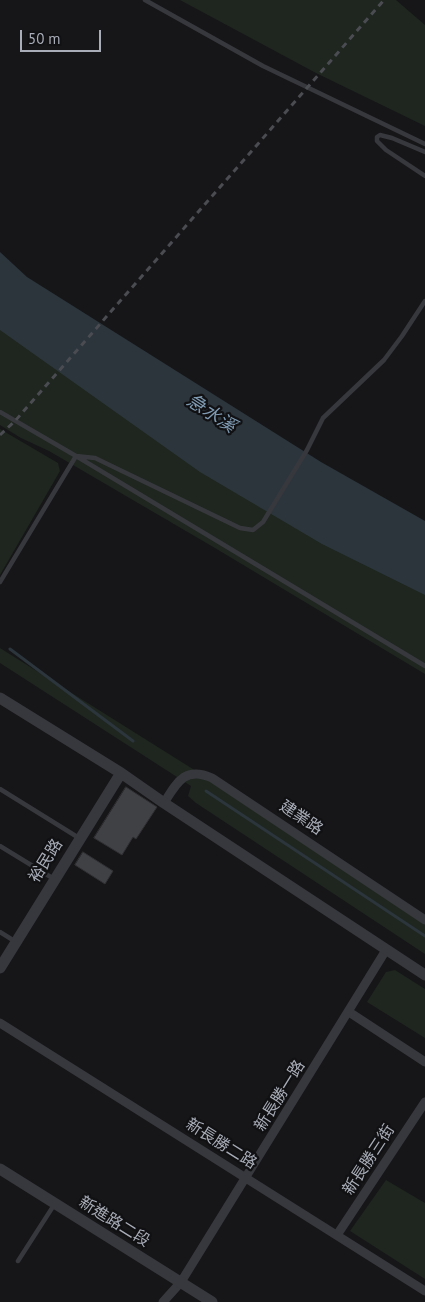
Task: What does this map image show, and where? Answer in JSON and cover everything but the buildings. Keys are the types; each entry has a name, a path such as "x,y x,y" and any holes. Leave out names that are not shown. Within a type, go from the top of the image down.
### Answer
{"street":[{"path":"0,698 121,773 425,975"},
{"name":"裕民路","path":"0,968 121,773"},
{"name":"建業路","path":"164,803 182,778 201,773 425,920"},
{"name":"新長勝一路","path":"163,1302 181,1282 386,950"},
{"path":"349,1012 425,1062"},
{"name":"新長勝二路","path":"0,1023 425,1291"},
{"name":"新長勝三街","path":"337,1235 425,1102"},
{"name":"新進路二段","path":"0,1169 212,1302"}],"lane":[{"path":"145,0 263,66 425,144"},
{"path":"425,152 384,135 377,137 377,141 386,150 425,176"},
{"path":"76,456 95,458 240,528 254,530 259,527 278,500 323,418 384,360 425,301"},
{"path":"0,412 425,666"},
{"path":"0,582 76,456"},
{"path":"0,789 79,838"},
{"path":"0,846 54,880"},
{"path":"0,932 16,942"},
{"path":"18,1261 55,1204"}],"shaded area":[{"path":"180,0 396,0 425,25 425,126 316,73"},
{"path":"0,301 425,590 425,674 215,548 49,451 21,438 0,425"},
{"path":"0,429 58,463 60,471 0,575"},
{"path":"0,648 212,781 425,921 425,954 196,803 188,796 191,786 0,663"},
{"path":"395,970 425,989 425,1038 367,1002 386,972"},
{"path":"386,1180 425,1203 425,1279 350,1231"}],"water":[{"name":"急水溪","path":"0,252 27,277 321,462 425,521 425,595 322,544 200,472 0,330"}],"waterway":[{"path":"10,649 133,741"},
{"path":"206,791 425,936"}],"railway":[{"path":"0,435 15,421 384,0"}]}
